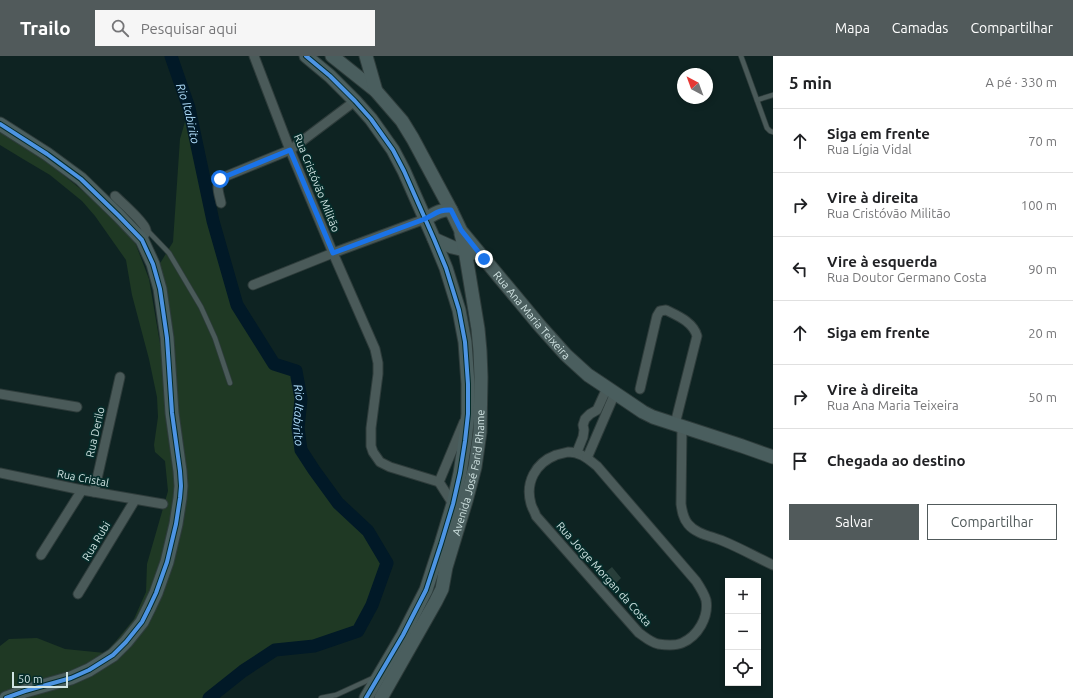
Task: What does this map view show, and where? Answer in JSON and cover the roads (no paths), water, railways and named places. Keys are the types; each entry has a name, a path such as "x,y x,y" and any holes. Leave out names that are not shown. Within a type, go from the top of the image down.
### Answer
{"street":[{"name":"Rua Cristóvão Militão","path":"254,56 290,150 377,355 378,374 370,440 373,452 380,462 390,467 439,482"},
{"path":"332,56 374,85"},
{"path":"356,56 374,85"},
{"name":"Rua Ana Maria Teixeira","path":"366,56 374,85 402,121 413,139 461,230 566,355 588,375 643,412 653,417 773,457"},
{"path":"308,57 355,101 371,119 393,150 404,171 446,268 459,310 465,342 468,384 468,414 460,473 453,504 426,590 404,635 366,698"},
{"path":"221,203 218,185 220,179 290,150 355,101"},
{"path":"0,124 47,154 81,179 127,223 144,234"},
{"path":"6,698 71,678 89,670 101,664 113,655 126,642 142,622 156,593 167,562 176,524 180,498 180,471 172,413 167,338 160,288 144,234 135,215 115,196"},
{"path":"253,286 440,211 451,210"},
{"name":"Avenida José Farid Rhame","path":"381,698 442,589 446,567 475,467 480,432 481,371 478,329 461,230"},
{"path":"434,239 452,247 465,250 490,265"},
{"path":"640,389 657,316 660,311 666,310 687,322 697,336 679,425 681,504 685,520 692,528 773,565"},
{"name":"Rua Derilo","path":"94,492 120,377"},
{"path":"576,452 584,437 583,425 585,419 597,410 611,390"},
{"path":"587,458 611,390"},
{"path":"0,394 77,407"},
{"path":"453,504 439,482 468,414"},
{"name":"Rua Jorge Morgan da Costa","path":"568,452 576,452 587,458 597,466 696,581 702,591 706,600 705,618 700,628 682,643 670,645 657,644 639,633 536,516 531,504 529,490 531,478 538,467 556,455 568,452"},
{"name":"Rua Cristal","path":"1,475 163,504"},
{"path":"41,555 82,490"},
{"name":"Rua Rubi","path":"78,594 135,500"}],"lane":[{"path":"741,56 767,128 773,132"},
{"path":"757,100 773,95"},
{"path":"144,234 169,253 201,307 230,382"},
{"path":"321,698 336,695 380,674"}],"waterway":[{"name":"Rio Itabirito","path":"171,56 189,108 213,221 237,305 274,364 296,371 301,399 298,428 301,450 338,503 368,531 387,563 372,605 358,631 314,646 275,650 243,671 209,698"}]}
